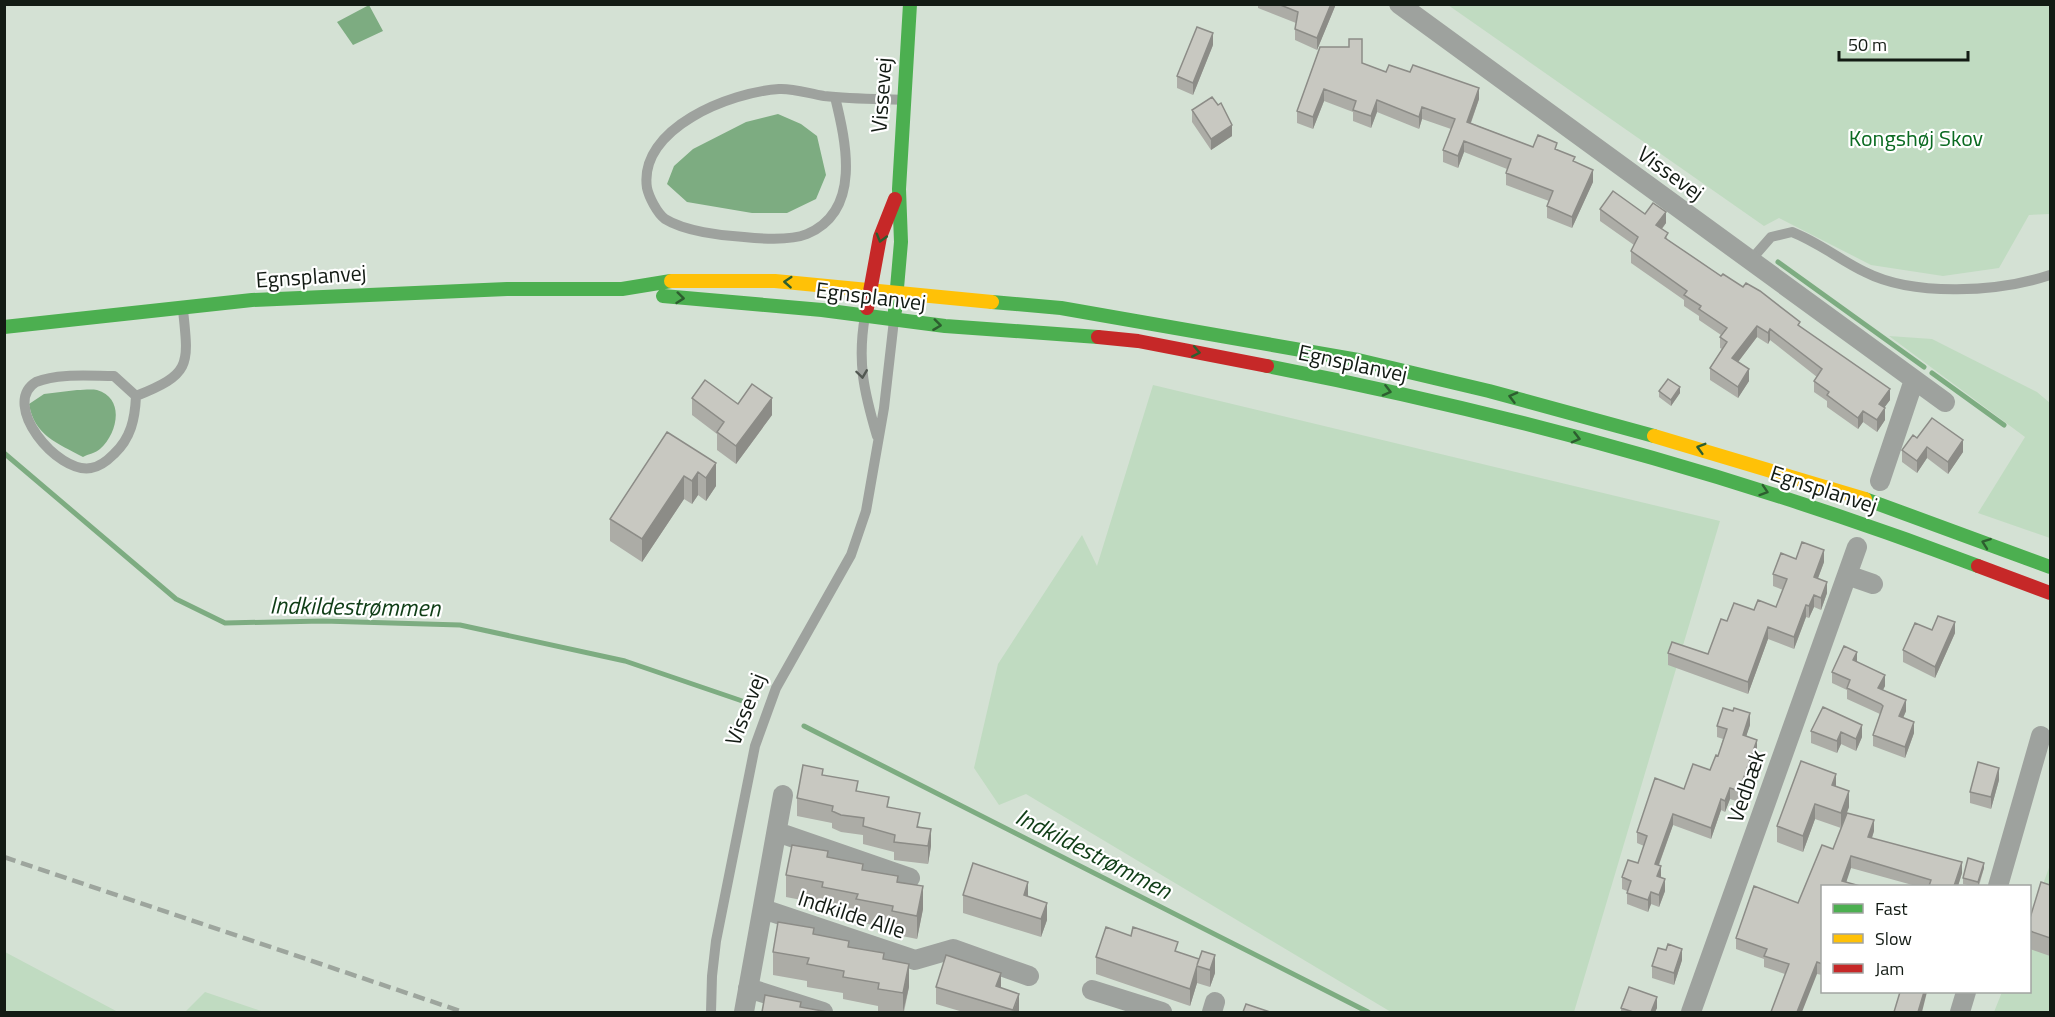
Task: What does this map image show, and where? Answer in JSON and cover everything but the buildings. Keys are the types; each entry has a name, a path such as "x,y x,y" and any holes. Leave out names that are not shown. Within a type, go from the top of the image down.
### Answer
{"main road":[{"name":"Vissevej","path":"894,320 901,242 899,189 910,4"},
{"name":"Vissevej","path":"868,302 880,237 899,189"},
{"path":"901,242 912,266"},
{"name":"Egnsplanvej","path":"4,327 183,307 379,292 622,289 671,281 724,280 868,302 894,320 945,326 1055,332 1138,341 1353,383 1608,446 1720,477 1865,523 2050,593"},
{"path":"960,284 1061,308"},
{"name":"Egnsplanvej","path":"622,289 708,301 868,302 897,291 1061,308 1358,360 1489,390 1631,428 1839,491 2050,567"}],"street":[{"name":"Vissevej","path":"1399,4 1945,402"},
{"path":"1880,481 1914,380"},
{"name":"Vedbæk","path":"1691,1012 1857,547"},
{"path":"1847,575 1873,584"},
{"path":"1998,885 2041,736"},
{"name":"Indkilde Alle","path":"744,1012 783,795"},
{"path":"777,832 910,878"},
{"name":"Indkilde Alle","path":"763,909 915,960 953,949 1029,976"},
{"path":"748,988 823,1012"},
{"path":"1092,990 1162,1012"},
{"path":"1960,1012 1966,993"}],"lane":[{"path":"835,97 846,143 845,183 832,218 806,234 765,239 712,235 664,218 649,196 645,174 655,148 678,126 708,108 744,95 780,89 835,97 906,100"},
{"path":"1750,261 1771,237 1792,232 1866,273 1891,282 1961,289 1995,289 2050,275"},
{"name":"Vissevej","path":"868,302 860,359 862,378 878,439"},
{"path":"136,396 166,384 181,368 187,352 183,307"},
{"name":"Vissevej","path":"711,1012 716,941 754,746 776,688 851,555 866,511 884,408 894,320"},
{"path":"69,376 114,376 136,396 135,418 124,445 107,461 91,468 71,466 31,438 18,419 17,403 24,391 36,382 69,376"}],"green space":[{"name":"Kongshøj Skov","path":"1448,5 2050,5 2050,214 2029,215 1999,268 1943,276 1871,265 1779,218 1764,226"},
{"path":"1889,336 1932,339 2037,392 2050,403 2050,538 1978,513 2025,437"},
{"path":"1153,385 1720,521 1574,1012 1391,1012 1026,794 999,805 974,768 998,664 1082,535 1097,566"},
{"path":"2050,865 2050,1012 1994,1012 2002,993 2031,993 2031,917"},
{"path":"5,952 118,1012 5,1012"},
{"path":"205,992 264,1012 185,1012"}],"shaded area":[{"path":"369,5 383,31 353,45 337,22"},
{"path":"778,114 801,124 817,136 826,175 816,199 787,213 752,213 687,202 667,184 674,166 693,149 746,122"},
{"path":"97,390 106,394 112,400 116,416 106,442 98,450 83,457 41,431 29,404 44,394"}],"waterway":[{"path":"1778,262 1924,367"},
{"path":"1932,373 2004,425"},
{"name":"Indkildestrømmen","path":"4,453 176,599 225,623 323,621 460,625 625,661 754,705"},
{"name":"Indkildestrømmen","path":"804,726 1368,1012"}],"railway":[{"path":"4,857 463,1012"}],"traffic: fast":[{"path":"895,311 901,242 899,189 910,4"},
{"path":"4,327 252,300 507,289 622,289 671,281"},
{"path":"663,296 822,310 945,326 1098,337"},
{"path":"992,302 1061,308 1358,360 1489,391 1654,436"},
{"path":"1267,366 1448,405 1627,451 1803,504 1978,566"},
{"path":"1865,499 2050,567"}],"traffic: slow":[{"path":"671,281 775,281 992,302"},
{"path":"1654,436 1865,499"}],"traffic: jam":[{"path":"867,308 880,237 895,199"},
{"path":"1098,337 1138,341 1267,366"},
{"path":"1978,566 2050,593"}]}
